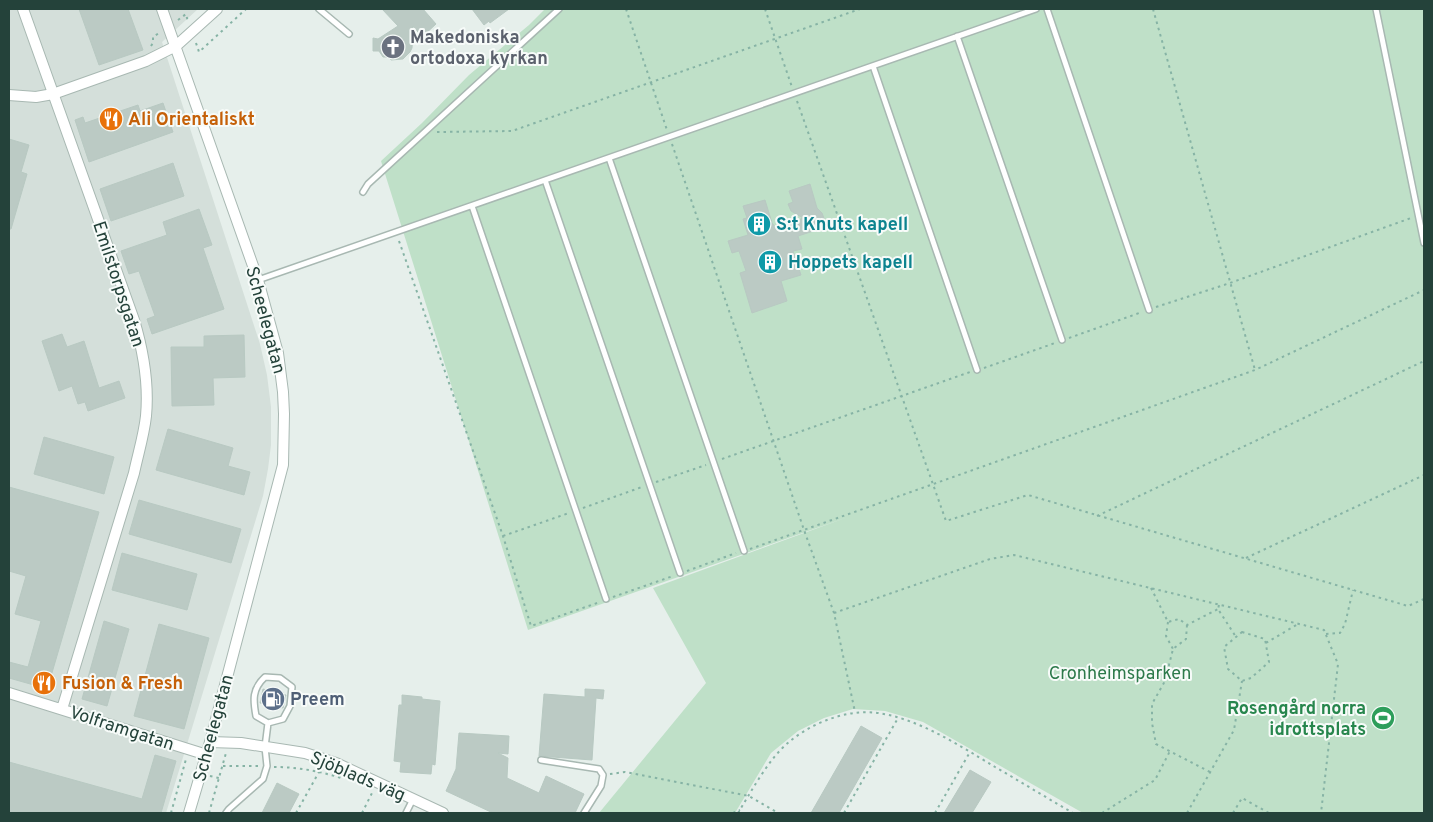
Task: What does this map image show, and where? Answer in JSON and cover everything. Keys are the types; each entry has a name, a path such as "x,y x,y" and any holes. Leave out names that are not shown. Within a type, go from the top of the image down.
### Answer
{"street":[{"name":"Emilstorpsgatan","path":"23,9 134,320 142,356 146,390 146,416 134,473 62,709"},
{"name":"Scheelegatan","path":"162,9 258,280 280,369 284,414 283,465 210,742 189,813"},
{"path":"9,96 36,97 53,94 146,61 176,46 217,9"},
{"name":"Volframgatan","path":"9,693 206,755"},
{"name":"Sjöblads väg","path":"210,742 305,753 336,763 443,813"}],"lane":[{"path":"319,9 349,34"},
{"path":"363,192 368,184 559,9"},
{"path":"258,280 1036,9"},
{"path":"1047,9 1149,310"},
{"path":"1376,9 1424,243"},
{"path":"957,36 1062,340"},
{"path":"873,66 977,370"},
{"path":"609,158 744,551"},
{"path":"545,180 680,573"},
{"path":"472,206 606,600"},
{"path":"265,677 280,678 292,687 290,706 283,719 268,723 256,716 253,701 257,684 265,677"},
{"path":"226,813 229,808 263,779 267,766 265,747 268,723"},
{"path":"541,760 599,770 603,775 601,786 584,813"},
{"path":"406,813 413,799"}],"path":[{"path":"626,9 834,613 856,712"},
{"path":"765,9 946,521 1028,495 1408,606 1424,599"},
{"path":"425,132 512,131 860,9"},
{"path":"1152,9 1255,370"},
{"path":"503,536 1230,283 1418,215"},
{"path":"396,232 503,536 531,626 1255,370 1424,290"},
{"path":"1097,516 1424,360"},
{"path":"1246,558 1424,475"},
{"path":"834,613 990,558 1014,555 1324,630 1338,664 1321,813"},
{"path":"1150,587 1168,622 1166,636 1173,649"},
{"path":"1326,634 1340,633 1345,624 1353,590"},
{"path":"1219,604 1218,609 1236,637"},
{"path":"1187,625 1218,609"},
{"path":"1168,622 1179,619 1187,625"},
{"path":"1266,643 1298,624"},
{"path":"1187,625 1186,639 1173,649 1165,681 1152,704 1152,723 1156,744 1210,772"},
{"path":"1242,632 1265,639 1269,662 1252,678 1242,682 1228,669 1224,648 1242,632"},
{"path":"1187,813 1234,730 1242,682"},
{"path":"738,813 773,759 788,743 810,728 832,718 856,712 880,713 906,720 945,737 1074,813"},
{"path":"844,813 898,718"},
{"path":"209,813 228,743"},
{"path":"171,813 188,749"},
{"path":"1102,813 1154,780 1170,751"},
{"path":"935,813 970,752"},
{"path":"223,766 296,767 344,779"},
{"path":"296,813 319,772"},
{"path":"603,775 625,772 749,796 778,813"},
{"path":"362,813 374,790 369,787"},
{"path":"1233,813 1242,798 1269,813"},
{"path":"733,813 740,810"}],"shaded area":[{"path":"9,9 198,9 162,42 260,344 267,375 271,407 271,445 263,496 166,813 9,813"}],"green space":[{"name":"Cronheimsparken","path":"545,9 1424,9 1424,813 1083,813 923,722 885,711 853,709 824,718 798,731 771,753 735,813 599,813 706,683 653,588 848,517 528,630 381,161 469,75 529,25"}],"building":[{"path":"79,9 128,9 143,50 99,65"},
{"path":"382,9 423,9 436,24 422,37 413,26 412,48 410,52 403,59 391,60 389,57 383,57 379,51 373,51 373,38 378,39 398,26"},
{"path":"472,9 509,9 490,23 489,21 484,25"},
{"path":"163,103 173,132 89,162 75,120 83,117 85,123 138,105 140,111"},
{"path":"9,139 29,145 21,172 27,174 11,229 9,229"},
{"path":"173,163 184,196 111,221 100,189"},
{"path":"810,184 817,208 822,213 826,227 798,236 802,249 793,251 801,275 781,281 787,301 752,313 740,273 746,271 739,251 732,253 728,241 748,235 743,219 747,218 743,206 765,200 772,223 777,229 803,218 791,211 788,204 793,202 789,191"},
{"path":"199,209 212,245 203,248 224,309 152,334 147,319 155,316 139,271 129,274 121,251 167,235 163,222"},
{"path":"62,334 67,347 84,341 99,388 119,381 125,398 88,411 85,402 78,404 72,386 59,391 42,341"},
{"path":"244,335 245,377 213,378 214,405 172,406 171,347 204,347 204,336"},
{"path":"168,429 233,448 228,466 250,472 244,495 156,470"},
{"path":"44,437 114,457 104,494 34,474"},
{"path":"9,487 99,512 49,683 41,687 9,678 9,662 28,667 41,621 15,614 26,576 9,571"},
{"path":"139,500 241,529 231,563 129,534"},
{"path":"122,553 197,574 187,610 112,590"},
{"path":"104,621 129,629 107,706 82,699"},
{"path":"159,624 209,638 184,729 134,716"},
{"name":"Preem","path":"263,689 286,695 283,708 260,703"},
{"path":"585,689 604,690 603,699 596,698 592,760 539,756 544,694 585,697"},
{"path":"402,695 440,701 435,765 432,764 431,774 400,772 401,762 394,761 399,705 402,705"},
{"path":"861,726 882,738 839,813 811,813"},
{"path":"459,733 509,736 508,754 498,753 508,758 507,778 539,793 546,776 584,794 575,813 493,813 446,791 456,769"},
{"path":"155,755 176,761 161,813 9,813 9,762 142,799"},
{"path":"970,770 991,782 972,813 944,813"},
{"path":"277,783 299,794 289,813 262,813"}],"place":[{"name":"Makedoniska ortodoxa kyrkan","path":"393,47"},
{"name":"Ali Orientaliskt","path":"111,119"},
{"name":"S:t Knuts kapell","path":"759,224"},
{"name":"Hoppets kapell","path":"770,262"},
{"name":"Fusion & Fresh","path":"44,683"},
{"name":"Preem","path":"273,699"},
{"name":"Rosengård norra idrottsplats","path":"1383,718"}]}
